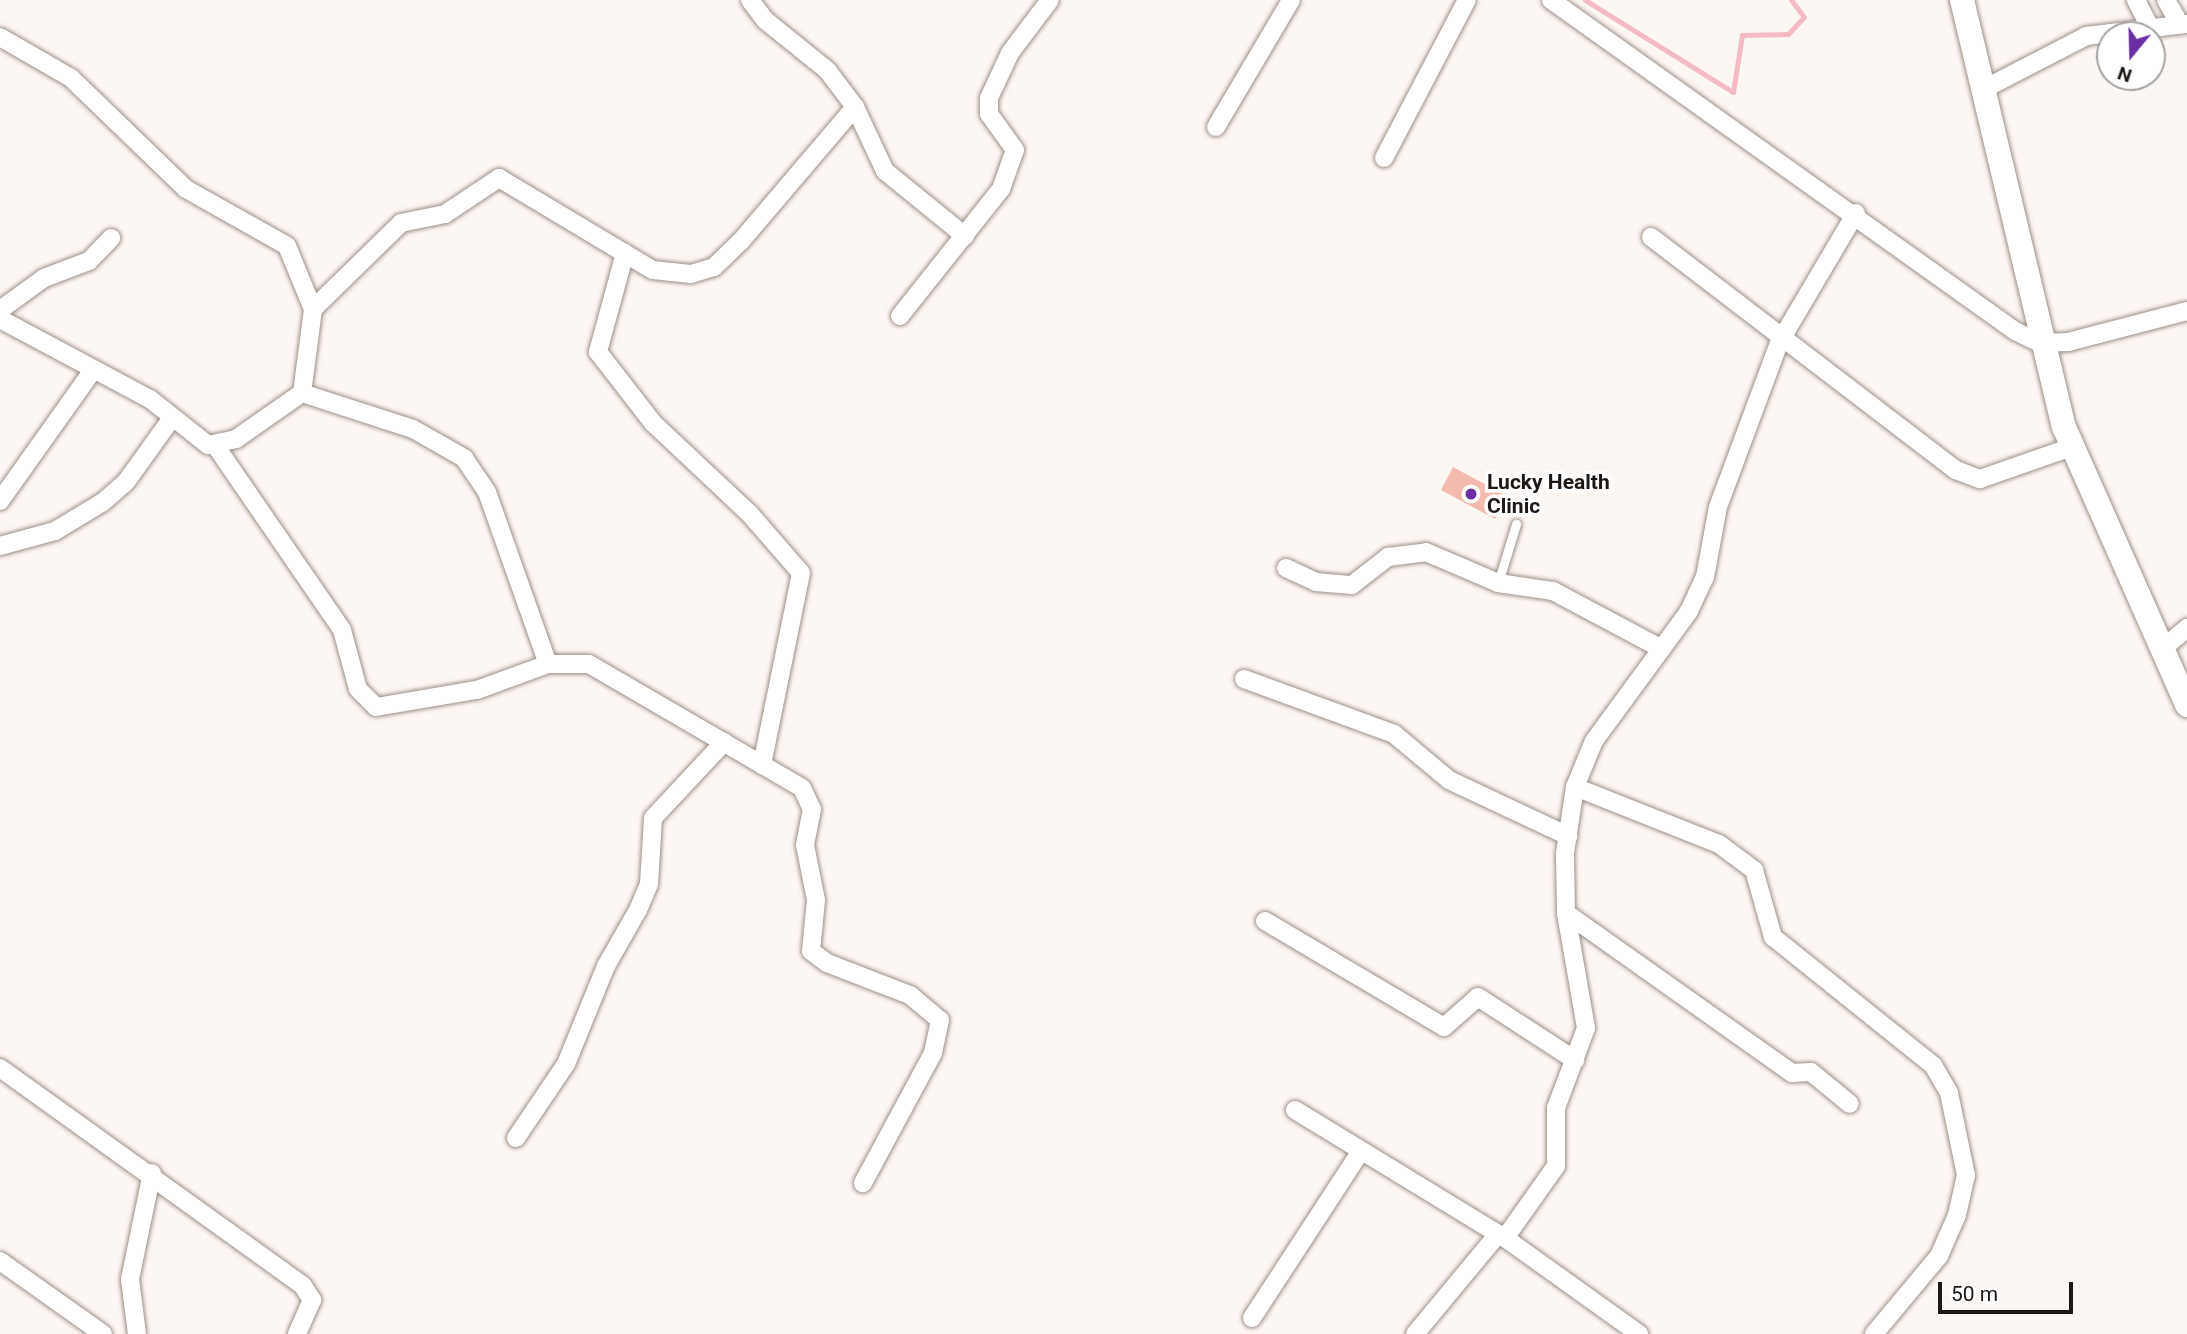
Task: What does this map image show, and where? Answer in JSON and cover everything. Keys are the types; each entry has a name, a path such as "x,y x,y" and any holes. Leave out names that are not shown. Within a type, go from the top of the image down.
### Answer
{"main road":[{"path":"1962,0 2040,343 2072,447 2187,705"}],"street":[{"path":"750,0 765,20 827,70 855,107 885,171 965,236"},
{"path":"900,316 938,262 992,205 1014,157 1011,140 989,114 989,98 1010,54 1050,0"},
{"path":"1216,127 1291,0"},
{"path":"1384,158 1467,0"},
{"path":"1551,0 1856,213 1984,311 2040,343 2137,327 2187,311"},
{"path":"2136,0 2147,21"},
{"path":"2166,0 2183,24"},
{"path":"1982,90 2086,36 2096,34"},
{"path":"0,37 71,78 186,188 286,246 313,309 302,393 236,439 215,445 198,440 172,418 93,370 0,319"},
{"path":"313,309 401,223 445,214 499,178 625,253 678,275 714,267 855,107"},
{"path":"1415,1334 1501,1236 1556,1166 1556,1108 1575,1060 1587,1007 1566,913 1568,836 1575,786 1594,741 1662,649 1705,576 1718,507 1782,335 1856,213"},
{"path":"1651,237 1968,476 1999,475 2072,447"},
{"path":"0,310 44,278 89,261 111,238"},
{"path":"625,253 598,352 653,423 749,513 800,573 762,765"},
{"path":"0,501 93,370"},
{"path":"302,393 413,429 478,472 548,664"},
{"path":"0,546 55,531 103,502 127,482 172,418"},
{"path":"215,445 342,630 365,701 387,710 477,690 548,664 589,664 762,765 810,798 805,845 816,900 811,951 827,963 910,995 940,1020 933,1053 863,1183"},
{"path":"1286,568 1316,582 1352,585 1388,557 1409,551 1498,583 1553,591 1662,649"},
{"path":"2162,649 2187,628"},
{"path":"1244,679 1394,734 1449,780 1568,836"},
{"path":"516,1138 566,1064 606,966 638,910 649,884 653,818 724,742"},
{"path":"1575,786 1719,844 1754,870 1773,937 1933,1065 1949,1093 1966,1175 1956,1215 1939,1256 1874,1334"},
{"path":"1566,913 1667,979 1792,1073 1811,1072 1850,1104"},
{"path":"1265,921 1439,1024 1448,1026 1478,997 1575,1060"},
{"path":"0,1069 152,1173 303,1286 312,1300 297,1334"},
{"path":"1295,1110 1501,1236 1639,1334"},
{"path":"1252,1318 1361,1150"},
{"path":"137,1334 130,1279 152,1173"},
{"path":"0,1261 103,1334"}],"lane":[{"path":"1498,583 1516,524"}],"building":[{"path":"1453,467 1507,496 1495,519 1441,490"}],"waterway":[{"path":"1585,0 1733,92"},
{"path":"1733,92 1742,35 1788,34 1804,17 1791,0"}],"place":[{"name":"Lucky Health Clinic","path":"1471,494"}]}
